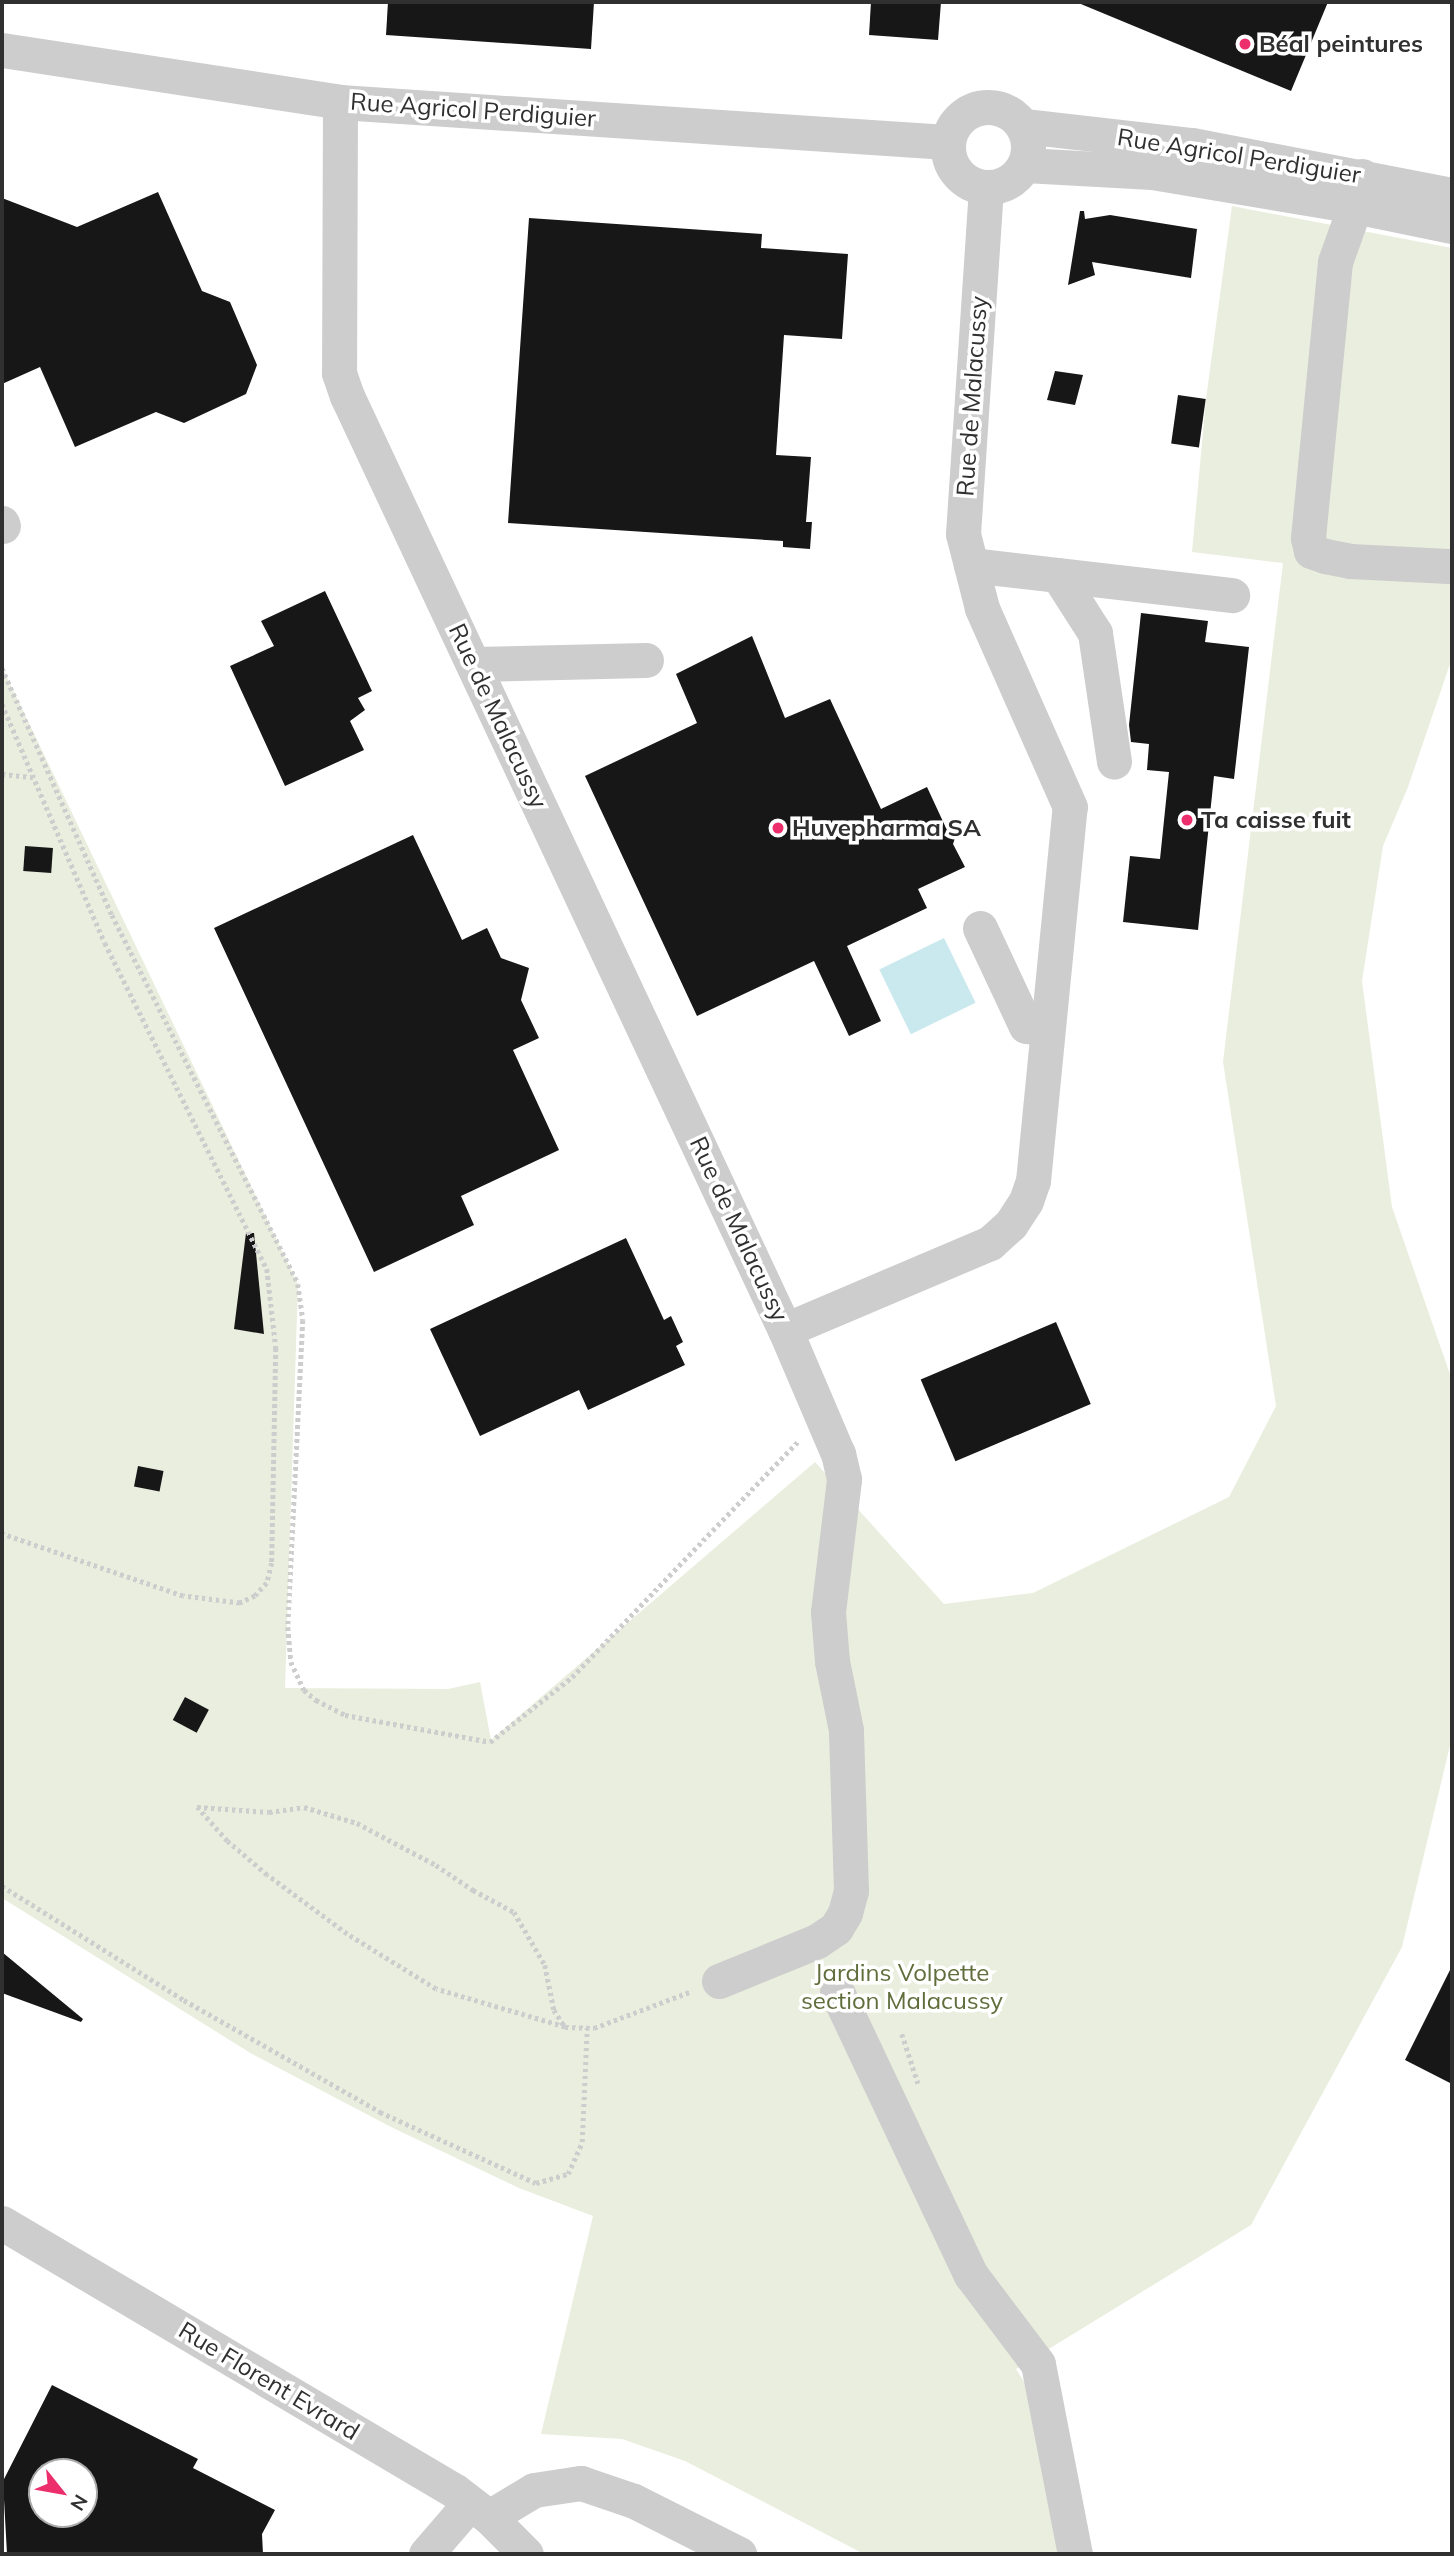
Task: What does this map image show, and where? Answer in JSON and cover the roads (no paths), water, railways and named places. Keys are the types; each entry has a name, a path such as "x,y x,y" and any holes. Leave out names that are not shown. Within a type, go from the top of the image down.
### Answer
{"street":[{"name":"Rue Agricol Perdiguier","path":"2,50 340,102 947,142 958,120 978,108 1003,109 1024,126 1192,145 1359,191 1452,226"},
{"name":"Rue de Malacussy","path":"340,102 339,373 785,1330 990,1243 1011,1224 1027,1200 1033,1181 1070,807 982,608 963,534 986,188"},
{"path":"947,142 951,164 965,181 986,188 1007,183 1025,165 1028,145 1024,126"},
{"name":"Rue Agricol Perdiguier","path":"1025,165 1152,172 1359,191 1452,195"},
{"path":"1359,191 1335,262 1308,538 1311,551 1350,561 1448,566"},
{"path":"971,565 1232,595"},
{"path":"1058,575 1095,633 1114,762"},
{"path":"474,664 646,660"},
{"path":"980,928 1026,1026 1047,1028"},
{"path":"719,1981 817,1941 836,1928 845,1913 851,1891 846,1730 832,1661 828,1612 844,1479 838,1454 785,1330"},
{"path":"837,1992 971,2275 1038,2364 1075,2554"},
{"name":"Rue Florent Evrard","path":"2,2223 455,2491 496,2533"},
{"path":"426,2554 496,2533 534,2490 581,2483 634,2501 739,2554"}],"water":[{"path":"944,938 976,1003 911,1034 879,970"}],"place":[{"name":"Béal peintures","path":"1245,44"},
{"name":"Ta caisse fuit","path":"1187,820"},
{"name":"Huvepharma SA","path":"778,828"}],"park label":[{"name":"Jardins Volpette section Malacussy","path":"902,1987"}]}
